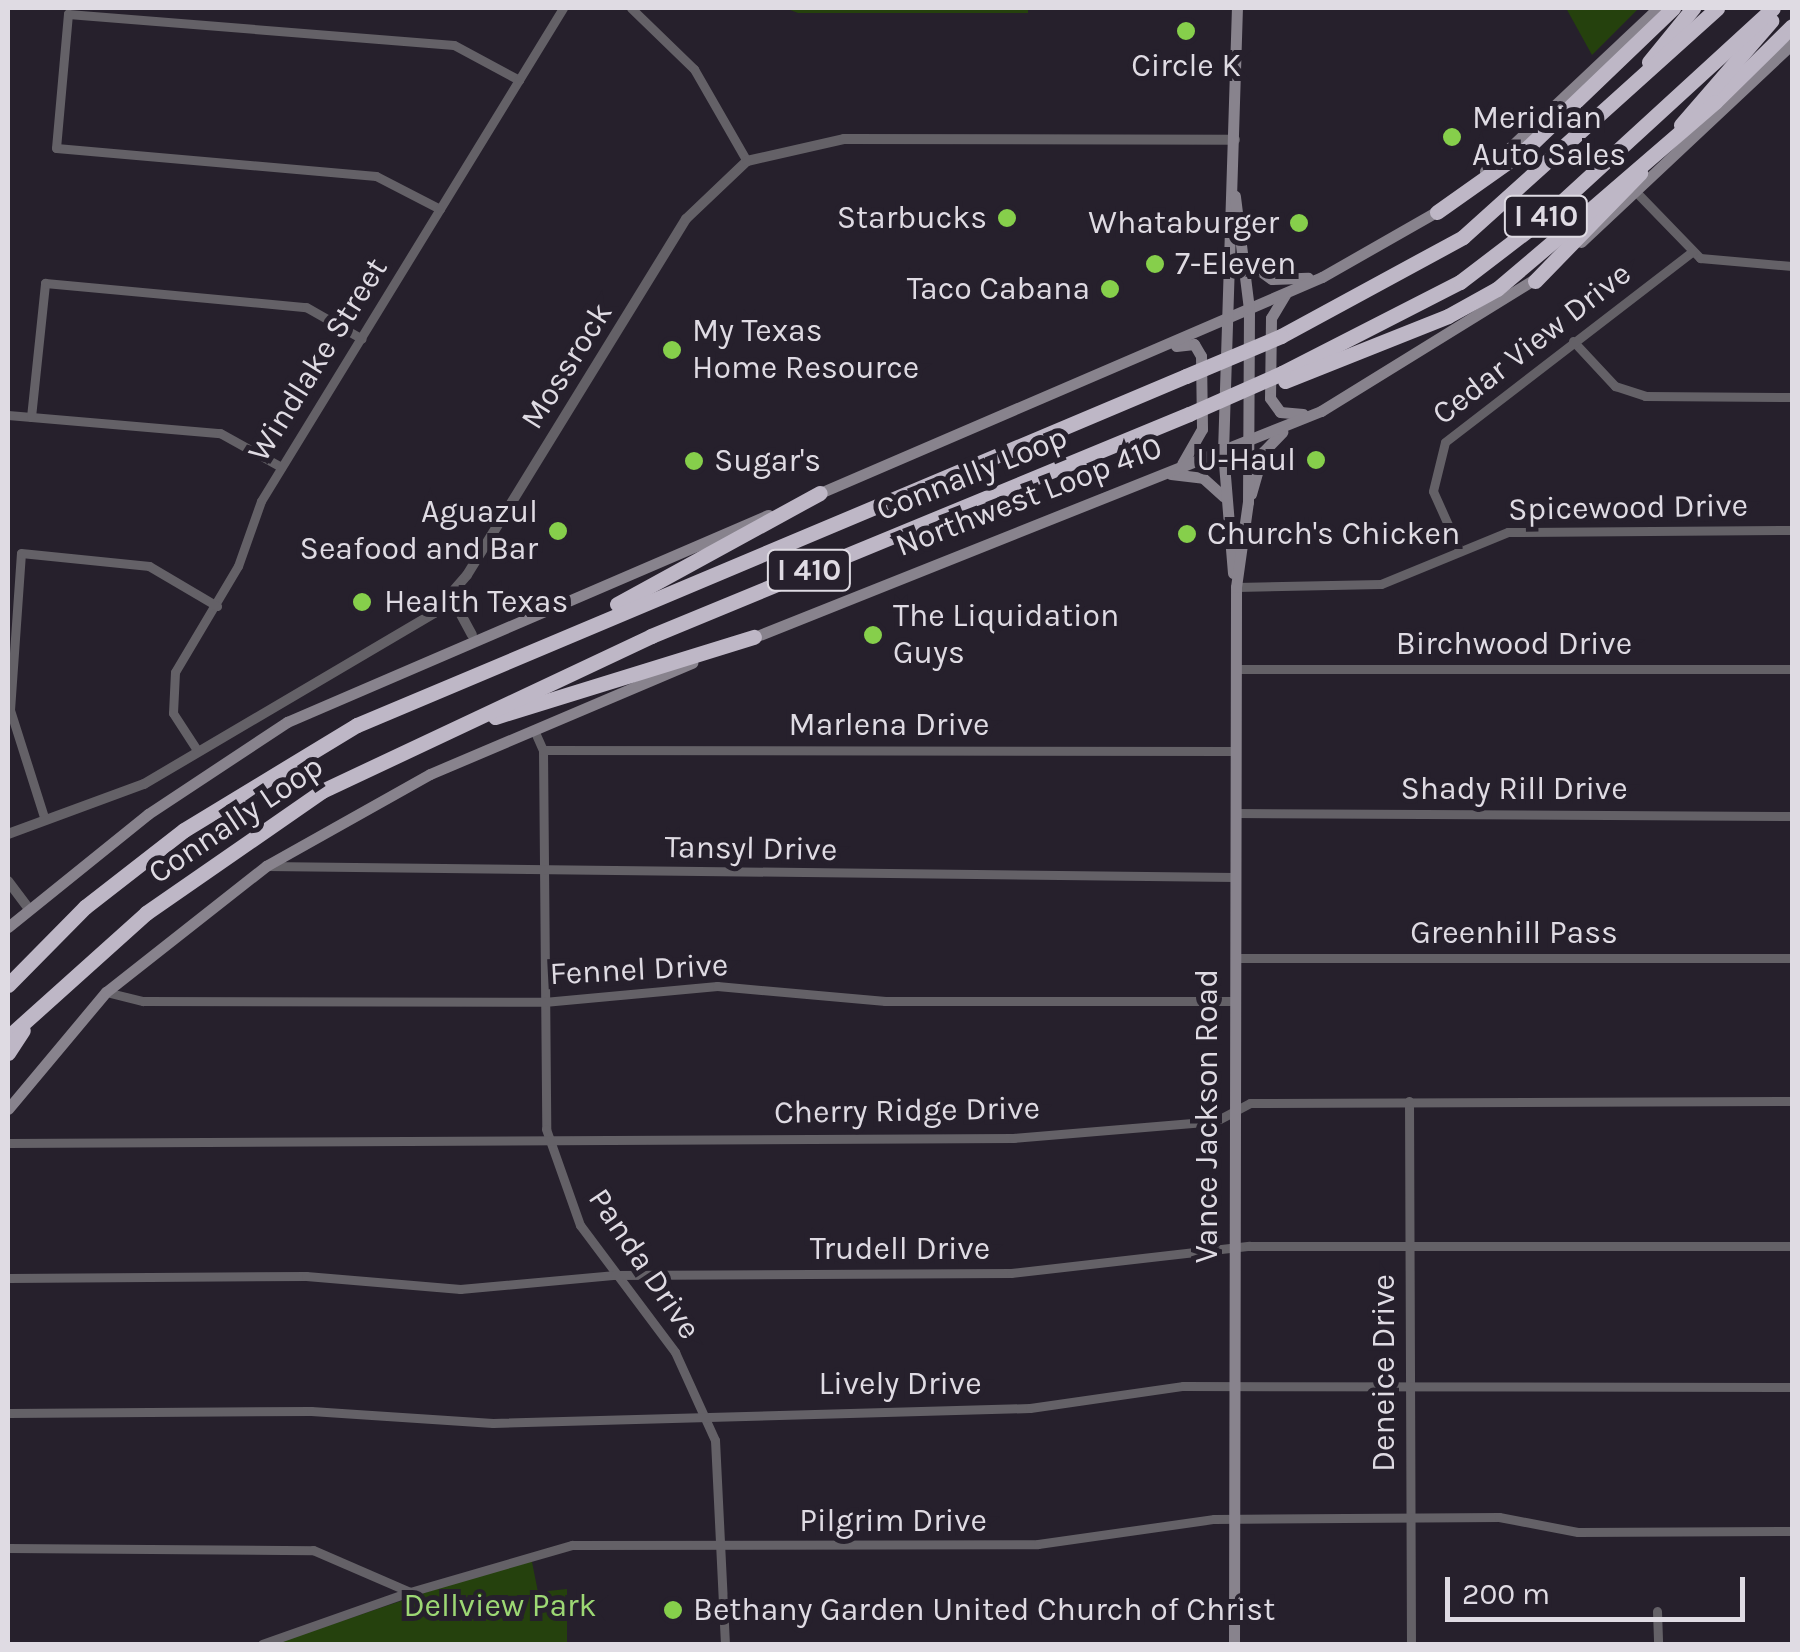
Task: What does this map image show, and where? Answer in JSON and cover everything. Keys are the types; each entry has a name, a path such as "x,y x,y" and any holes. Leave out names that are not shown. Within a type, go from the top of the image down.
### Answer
{"highway":[{"path":"1438,212 1526,149 1673,8"},
{"path":"1615,104 1693,8"},
{"name":"Connally Loop","path":"8,986 14,974 100,894 241,791 376,716 1281,336 1463,237 1615,104 1717,8"},
{"name":"I 410","path":"1282,378 1460,282 1545,217 1773,8"},
{"path":"1535,281 1602,217 1783,8"},
{"path":"1282,378 1448,316 1590,210 1715,102 1792,26"},
{"name":"Connally Loop","path":"8,1037 39,1006 270,822 434,736 1196,411 1282,378"},
{"path":"566,633 820,494"},
{"path":"434,736 754,638"},
{"path":"8,1053 39,1006"}],"main road":[{"name":"Vance Jackson Road","path":"1234,1644 1236,587 1223,452 1225,320 1235,196 1237,8"},
{"path":"8,927 28,908 254,742 472,635 820,494 1322,277 1438,212 1658,8"},
{"name":"Northwest Loop 410","path":"8,1109 106,992 266,866 402,788 534,730 1322,411 1535,281 1638,194 1792,44"},
{"name":"Vance Jackson Road","path":"1235,196 1249,309 1248,502 1236,587"},
{"path":"1244,259 1272,279 1322,277"},
{"path":"1286,293 1271,318 1270,398 1287,415 1322,411"},
{"path":"1135,359 1188,343 1201,356 1202,429 1171,472 1203,478 1225,498"},
{"path":"1248,502 1263,452 1287,426"}],"street":[{"name":"Windlake Street","path":"197,750 173,714 170,684 216,606 281,467 563,8"},
{"path":"631,8 694,69 747,161 844,139 1235,140"},
{"path":"440,209 376,176 56,148 68,14 454,45 519,80"},
{"name":"Mossrock","path":"8,834 44,817 144,784 197,750 413,630 451,596 686,219 747,161"},
{"path":"1638,194 1692,252 1722,265 1792,266"},
{"name":"Cedar View Drive","path":"1458,547 1433,492 1440,451 1573,341 1692,252"},
{"path":"32,417 45,283 306,307 362,339"},
{"path":"1573,341 1629,392 1792,398"},
{"path":"8,415 220,433 281,467"},
{"name":"Spicewood Drive","path":"1236,587 1381,584 1458,547 1532,530 1792,530"},
{"path":"44,817 10,710 22,553 149,566 216,606"},
{"path":"451,596 472,635"},
{"name":"Birchwood Drive","path":"1236,669 1792,669"},
{"name":"Panda Drive","path":"534,730 542,750 548,1138 575,1216 675,1352 718,1451 725,1644"},
{"name":"Marlena Drive","path":"542,750 1236,751"},
{"name":"Shady Rill Drive","path":"1236,813 1792,816"},
{"name":"Tansyl Drive","path":"266,866 543,874 1236,878"},
{"path":"8,882 28,908"},
{"name":"Greenhill Pass","path":"1236,958 1792,958"},
{"name":"Fennel Drive","path":"106,992 144,1001 544,1002 692,986 886,1001 1236,1000"},
{"name":"Deneice Drive","path":"1409,1101 1411,1644"},
{"name":"Cherry Ridge Drive","path":"8,1132 13,1142 1013,1138 1234,1112 1250,1103 1792,1102"},
{"name":"Trudell Drive","path":"8,1278 306,1276 460,1288 615,1274 1011,1273 1234,1250 1409,1245 1792,1246"},
{"name":"Lively Drive","path":"8,1413 311,1411 494,1423 703,1410 1030,1408 1234,1385 1792,1387"},
{"name":"Pilgrim Drive","path":"262,1644 556,1546 1038,1544 1172,1520 1233,1519 1509,1518 1578,1532 1792,1531"},
{"path":"8,1548 313,1550 410,1592"},
{"path":"1658,1611 1658,1644"}],"green space":[{"path":"785,8 1028,8 1028,13 798,13"},
{"path":"1566,8 1639,8 1592,55"},
{"name":"Dellview Park","path":"531,1557 538,1592 567,1589 567,1644 274,1644"}],"place":[{"name":"Circle K","path":"1186,31"},
{"name":"Meridian Auto Sales","path":"1452,137"},
{"name":"Starbucks","path":"1007,218"},
{"name":"Whataburger","path":"1299,223"},
{"name":"7-Eleven","path":"1155,264"},
{"name":"Taco Cabana","path":"1110,289"},
{"name":"My Texas Home Resource","path":"672,350"},
{"name":"U-Haul","path":"1316,460"},
{"name":"Sugar's","path":"694,461"},
{"name":"Aguazul Seafood and Bar","path":"558,531"},
{"name":"Church's Chicken","path":"1187,534"},
{"name":"Health Texas","path":"362,602"},
{"name":"The Liquidation Guys","path":"873,635"},
{"name":"Bethany Garden United Church of Christ","path":"673,1610"}]}
